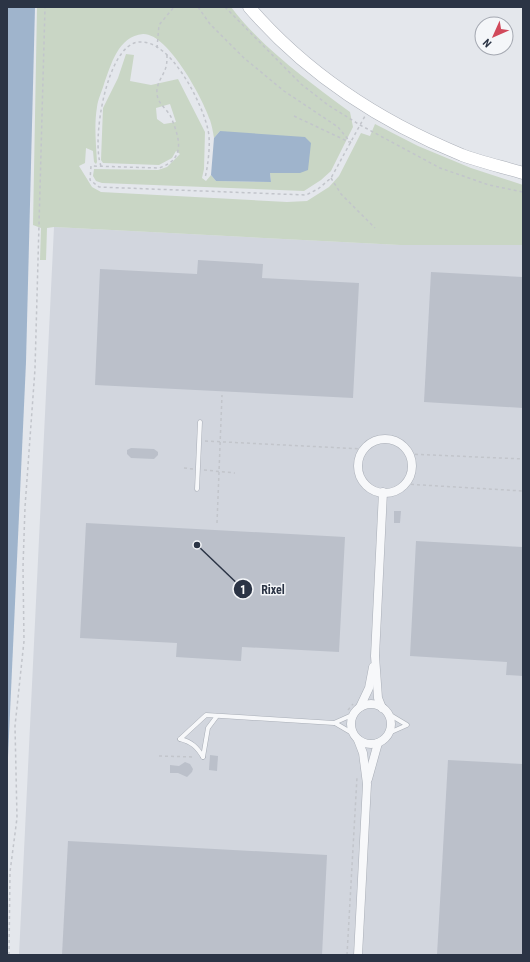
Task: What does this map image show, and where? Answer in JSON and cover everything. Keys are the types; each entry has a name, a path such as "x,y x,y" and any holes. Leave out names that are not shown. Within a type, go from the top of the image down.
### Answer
{"main road":[{"path":"249,7 294,53 330,82 369,109 409,131 463,155 523,174"}],"street":[{"path":"386,439 394,440 403,446 409,454 412,467 410,475 405,484 397,490 383,492 370,488 359,475 359,458 363,450 370,443 386,439"},
{"path":"367,784 378,743 389,733 391,725 378,698 375,656 383,492"},
{"path":"358,955 367,784 363,752 358,740 352,733 350,713 369,688 375,656"},
{"path":"358,704 370,704 385,710"},
{"path":"358,740 366,744 378,743"}],"lane":[{"path":"196,489 200,422"},
{"path":"385,710 407,725 403,729 389,733"},
{"path":"334,722 350,713"},
{"path":"203,757 197,746 189,741 180,739 206,715 334,722 352,733"},
{"path":"203,757 208,728 217,716"}],"path":[{"path":"9,955 10,872 17,818 15,726 24,641 23,567 25,507 35,369 45,7"},
{"path":"157,48 159,25 174,7"},
{"path":"198,7 210,24 244,58 284,91 338,127 351,143"},
{"path":"101,166 99,160 98,136 100,107 118,58 124,49 140,41 151,44 167,55 178,66 188,83 209,132 208,168 205,178"},
{"path":"167,55 166,68 158,85 157,94 160,103 170,116 180,143 173,160 159,168 91,166 90,180 99,187 306,196 331,178 369,109"},
{"path":"294,116 351,143"},
{"path":"331,178 341,194 357,212 375,228"},
{"path":"217,523 222,396"},
{"path":"200,440 363,450"},
{"path":"409,454 523,459"},
{"path":"184,468 235,474"},
{"path":"405,484 523,492"},
{"path":"350,713 358,704"},
{"path":"159,756 203,757"},
{"path":"347,955 358,773"}],"shaded area":[{"path":"54,227 400,245 523,245 523,955 19,955"}],"green space":[{"path":"37,7 231,7 257,37 272,51 302,76 350,112 353,127 331,171 321,180 304,191 102,183 96,181 93,176 94,169 158,170 167,167 180,154 176,151 172,158 159,165 103,163 101,160 103,108 118,78 126,54 134,55 130,81 151,85 178,79 205,132 204,169 202,178 206,181 211,175 216,181 271,182 270,173 300,173 220,131 214,138 206,110 192,83 173,55 163,44 153,37 143,34 134,36 127,40 113,60 98,101 95,128 97,162 96,164 94,162 93,151 86,148 85,163 79,166 92,187 101,192 287,202 307,201 329,187 339,176 361,133 370,136 375,124 418,146 471,168 523,185 523,245 400,245 54,227 47,228 46,260 40,260 41,228 33,225","holes":["170,104 176,122 164,124 157,119 156,108"]}],"water":[{"path":"7,7 35,7 26,362 7,779"},
{"path":"220,131 305,137 311,143 308,170 300,173 270,173 271,182 216,181 211,175 214,138"}],"building":[{"path":"198,260 263,264 262,278 359,283 353,398 95,385 100,269 197,274"},
{"path":"431,272 523,277 523,408 424,402"},
{"path":"131,448 154,449 158,452 158,455 154,459 131,458 127,454 127,450"},
{"path":"394,511 401,511 400,523 394,523"},
{"path":"86,523 345,537 339,652 242,647 241,661 176,657 177,643 80,638"},
{"path":"416,541 523,547 523,676 506,675 507,662 410,656"},
{"path":"210,755 218,756 217,771 209,770"},
{"path":"448,760 523,764 523,955 437,955"},
{"path":"185,762 190,764 193,769 187,777 178,773 170,773 170,765 179,766"},
{"path":"68,841 327,855 322,955 62,955"}],"place":[{"name":"Rixel","path":"197,545"}]}
